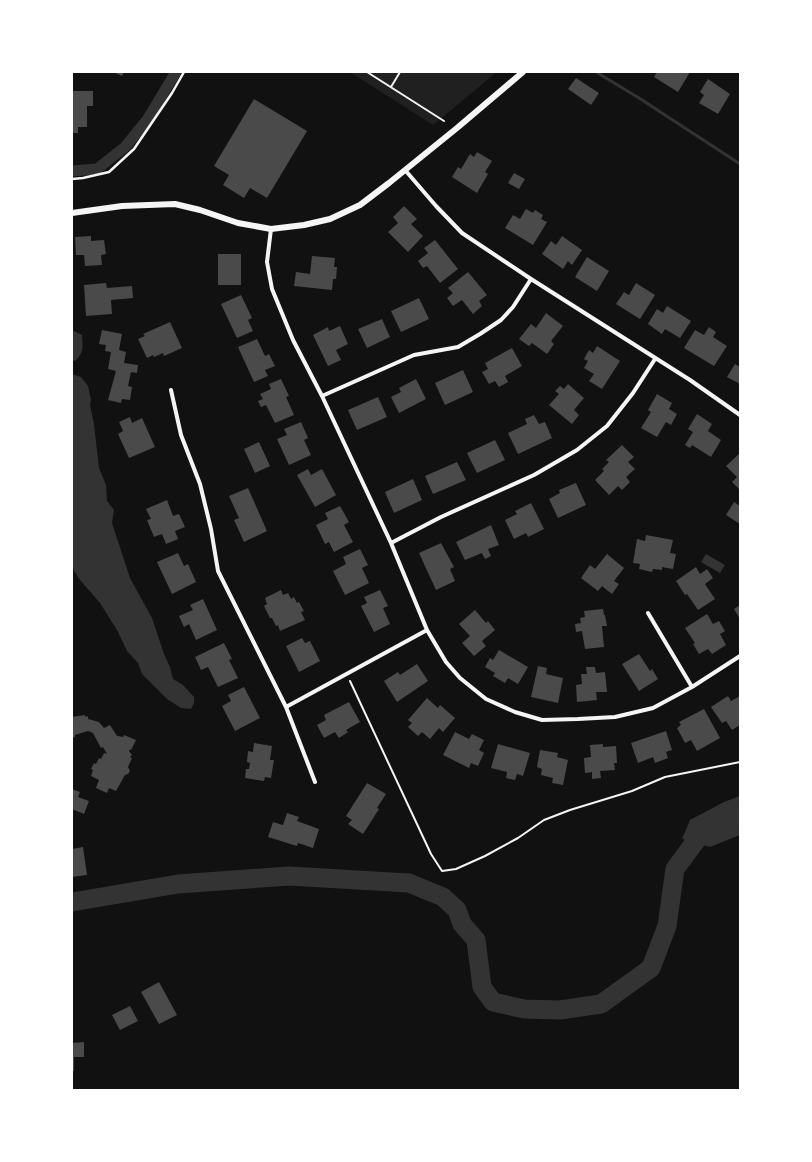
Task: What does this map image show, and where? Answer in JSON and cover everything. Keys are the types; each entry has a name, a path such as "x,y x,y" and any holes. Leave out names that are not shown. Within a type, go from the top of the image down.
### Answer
{"street":[{"path":"72,213 122,206 176,204 200,210 238,223 271,229 304,225 330,219 360,205 405,170 523,72"},
{"path":"405,170 462,233 655,359 690,380 740,415"},
{"path":"271,229 267,262 272,289 293,340 322,396 391,543 427,630 446,662 460,678 486,699 515,712 542,720 578,720 615,717 653,708 692,687 740,656"},
{"path":"322,396 414,355 458,346 475,337 501,320 513,306 531,279"},
{"path":"391,543 442,517 534,475 577,450 607,426 632,394 655,359"},
{"path":"171,390 181,435 200,484 211,529 218,571 286,707 315,782"},
{"path":"648,613 692,687"},
{"path":"286,707 427,630"}],"lane":[{"path":"72,179 109,172 134,149 172,93 184,72"}],"path":[{"path":"367,72 444,121"},
{"path":"391,87 400,72"},
{"path":"350,681 431,854 442,871 456,869 485,856 518,838 544,820 570,810 632,791 665,777 740,762"}],"shaded area":[{"path":"350,72 497,72 433,125"},
{"path":"72,330 82,335 83,346 80,355 75,361 72,360"},
{"path":"72,374 81,377 88,386 99,468 106,485 107,501 114,510 112,523 130,578 152,618 173,679 183,685 194,697 194,703 191,709 181,708 167,699 142,674 138,663 127,651 117,630 100,603 74,571 72,564"},
{"path":"706,554 725,565 720,573 701,562"},
{"path":"740,796 740,835 710,847 682,839 690,820 724,802"}],"building":[{"path":"113,72 124,72 122,76"},
{"path":"657,72 690,72 678,92 654,77"},
{"path":"576,78 599,93 591,105 568,89"},
{"path":"708,79 730,94 718,114 699,103 704,95 700,92"},
{"path":"72,91 93,91 93,106 87,106 87,127 78,127 78,133 72,133"},
{"path":"254,99 307,131 267,198 250,188 244,198 223,185 229,175 214,166"},
{"path":"477,152 492,161 485,172 488,174 477,193 452,177 458,167 461,169 470,154 474,157"},
{"path":"514,173 525,179 519,189 508,183"},
{"path":"404,206 417,219 411,224 423,236 408,252 388,232 398,223 393,217"},
{"path":"526,209 533,213 535,210 543,215 541,219 547,222 533,245 505,228 513,215 520,219"},
{"path":"91,236 91,241 104,240 106,254 101,255 102,265 85,266 84,255 76,255 75,237"},
{"path":"562,236 582,250 572,265 568,261 563,269 542,254 551,241 556,245"},
{"path":"435,240 458,269 440,283 427,266 423,268 418,261 428,253 424,248"},
{"path":"218,254 241,254 241,285 218,285"},
{"path":"312,256 335,258 334,267 337,267 336,279 333,279 332,290 294,286 296,272 310,274"},
{"path":"587,257 609,271 597,291 575,277"},
{"path":"468,272 487,295 479,301 482,306 473,314 462,300 453,306 447,298 453,293 448,288"},
{"path":"106,283 107,288 132,286 133,298 111,300 112,314 86,316 84,285"},
{"path":"636,283 655,295 640,319 616,304 624,292 629,295"},
{"path":"241,295 252,318 248,320 253,331 237,338 221,304"},
{"path":"419,298 429,319 401,332 391,311"},
{"path":"667,306 691,321 680,338 665,329 662,334 648,324 657,309 663,313"},
{"path":"546,313 563,326 551,341 554,344 547,354 532,343 529,346 519,339 531,324 536,328"},
{"path":"382,319 390,337 367,348 358,329"},
{"path":"170,322 182,348 164,356 163,353 147,358 138,339 145,336 143,334"},
{"path":"340,326 348,344 336,350 341,360 328,366 313,335 328,327 329,331"},
{"path":"709,327 716,332 713,337 727,346 714,366 684,348 695,330 704,335"},
{"path":"102,330 122,334 119,350 126,352 124,363 138,365 137,373 131,372 128,386 132,387 130,400 122,399 121,403 108,400 116,371 108,369 111,352 105,351 106,345 99,344"},
{"path":"257,339 265,356 269,354 275,366 265,370 268,376 254,382 238,347"},
{"path":"597,346 620,361 602,389 589,381 594,374 584,368 588,361 584,359 589,350 593,353"},
{"path":"512,348 522,366 505,376 508,382 499,387 495,381 489,384 482,372 488,369 485,363"},
{"path":"735,364 740,367 740,384 727,377"},
{"path":"463,370 473,392 445,405 435,383"},
{"path":"281,379 289,396 286,397 294,415 275,423 266,405 261,407 258,401 263,399 260,394 271,389 269,384"},
{"path":"416,379 426,399 399,413 391,397 401,392 399,388"},
{"path":"568,384 584,398 574,410 579,415 572,424 549,405 559,394 555,391 560,386 564,389"},
{"path":"657,394 672,403 669,409 677,414 671,425 666,422 657,437 641,428 651,412 648,410"},
{"path":"378,397 387,417 357,430 348,410"},
{"path":"697,414 712,424 708,431 721,440 711,457 692,445 690,448 685,445 693,432 688,429"},
{"path":"534,415 539,424 545,422 552,438 518,454 508,433 527,424 525,419"},
{"path":"130,417 132,423 142,418 155,447 129,458 118,434 123,431 119,422"},
{"path":"301,422 308,438 304,440 311,455 289,465 277,439 287,435 284,429"},
{"path":"495,440 505,460 477,473 467,453"},
{"path":"259,442 270,466 255,473 244,449"},
{"path":"622,445 634,457 628,462 635,469 626,477 630,482 622,490 618,486 609,495 595,480 604,471 602,469 609,462 606,460"},
{"path":"740,453 740,490 732,482 737,477 726,466"},
{"path":"457,462 466,480 433,494 425,476"},
{"path":"308,469 311,475 322,469 336,495 315,507 297,475"},
{"path":"413,479 422,500 394,513 385,492"},
{"path":"576,483 586,505 558,518 549,499 560,493 559,490"},
{"path":"248,488 267,531 244,542 234,520 239,518 229,496"},
{"path":"167,500 173,516 179,514 185,527 175,531 178,539 166,544 162,534 154,537 147,520 151,519 146,509"},
{"path":"734,502 740,506 740,524 726,515"},
{"path":"531,503 544,529 528,537 526,533 514,539 505,520 517,514 515,511"},
{"path":"340,506 349,522 344,525 353,542 334,552 329,542 325,544 316,525 328,519 325,513"},
{"path":"491,525 499,545 488,549 491,556 485,559 482,553 465,560 456,542"},
{"path":"646,535 673,540 670,553 676,554 673,569 662,567 662,570 653,569 652,572 639,569 640,564 633,563 637,539 645,541"},
{"path":"441,543 454,567 450,569 455,581 436,590 419,553"},
{"path":"360,549 368,565 362,568 369,583 345,595 333,571 346,564 343,557"},
{"path":"178,553 184,566 188,564 196,582 172,594 157,562"},
{"path":"607,554 624,568 614,581 619,584 612,594 602,586 598,591 581,578 590,565 595,569"},
{"path":"696,567 700,574 707,569 713,578 705,584 715,599 698,610 687,594 685,595 676,581"},
{"path":"281,590 283,595 288,593 291,599 294,597 297,603 299,602 304,611 301,612 305,620 280,631 278,625 276,626 272,618 270,618 264,606 267,604 265,598"},
{"path":"380,590 388,606 383,608 390,624 374,632 361,606 367,603 364,597"},
{"path":"203,599 217,630 196,640 189,624 184,627 179,616 193,610 190,605"},
{"path":"740,605 740,619 734,609"},
{"path":"603,609 607,626 602,626 604,647 585,649 582,631 576,632 575,624 581,623 580,618 585,617 584,611"},
{"path":"475,610 486,623 488,621 495,630 482,641 486,646 474,656 462,643 470,636 459,624"},
{"path":"707,614 713,624 719,621 725,631 720,634 726,645 712,654 708,649 699,654 693,644 695,643 685,628"},
{"path":"302,638 305,643 310,641 320,661 299,672 286,646"},
{"path":"224,643 232,659 229,660 238,678 218,687 208,667 201,670 195,657"},
{"path":"499,650 528,667 518,684 508,678 505,683 493,676 495,673 485,667 490,658 493,660"},
{"path":"639,654 650,671 652,669 658,679 639,691 622,664"},
{"path":"417,664 428,681 397,702 384,681 398,672 400,675"},
{"path":"538,666 547,668 546,674 563,678 558,703 531,697"},
{"path":"586,667 595,667 596,673 605,672 607,692 596,692 597,700 577,702 576,685 582,684 581,674 587,674"},
{"path":"244,687 260,718 235,731 222,706 231,701 228,695"},
{"path":"728,696 731,701 740,696 740,725 732,730 726,721 722,723 711,707"},
{"path":"427,698 438,708 440,705 455,718 443,732 439,728 430,739 422,732 418,736 408,727 412,723 408,720"},
{"path":"349,702 360,722 346,730 348,732 339,738 335,732 324,738 317,725 326,720 324,715"},
{"path":"704,709 720,738 697,751 691,740 685,743 677,728 681,725 679,722"},
{"path":"85,715 85,717 88,716 88,719 99,722 104,728 110,725 117,736 123,737 124,735 136,740 129,751 132,755 130,757 132,758 128,767 130,771 125,775 116,791 109,788 107,793 96,788 99,780 91,776 93,770 91,769 94,763 96,764 99,758 101,759 104,753 107,754 103,747 101,748 93,733 88,731 75,735 75,737 72,738 72,717"},
{"path":"666,731 672,750 666,752 668,758 655,763 653,757 638,763 631,743"},
{"path":"455,732 469,739 472,734 484,740 479,750 484,753 478,766 471,763 469,768 443,755"},
{"path":"254,743 272,746 270,760 274,760 271,778 265,777 264,781 245,778 246,769 249,769 250,763 247,762 248,751 253,752"},
{"path":"498,744 530,753 523,776 517,774 515,780 506,778 507,772 491,768"},
{"path":"603,744 603,747 616,746 617,763 614,763 615,770 600,771 601,778 592,779 592,772 585,773 584,758 591,757 590,745"},
{"path":"540,750 558,753 557,757 568,760 563,785 552,783 553,778 541,775 542,769 537,767"},
{"path":"367,783 386,794 377,808 379,809 363,834 348,824 352,820 346,816"},
{"path":"72,789 80,792 78,797 89,801 84,814 72,809"},
{"path":"287,813 299,817 297,821 319,829 313,848 298,843 297,846 268,837 273,822 283,825"},
{"path":"83,847 87,875 72,877 72,849"},
{"path":"159,982 177,1015 159,1024 141,992"},
{"path":"130,1006 138,1021 120,1030 112,1015"},
{"path":"84,1042 84,1057 74,1057 74,1071 72,1071 72,1043"}],"waterway":[{"path":"72,171 97,169 125,147 147,120 176,72"},
{"path":"596,72 639,98 740,164"},
{"path":"72,902 178,884 289,876 409,883 443,897 457,910 462,924 476,940 482,987 493,1002 524,1009 560,1010 601,1004 651,968 667,926 675,869 706,827 740,815"}]}
